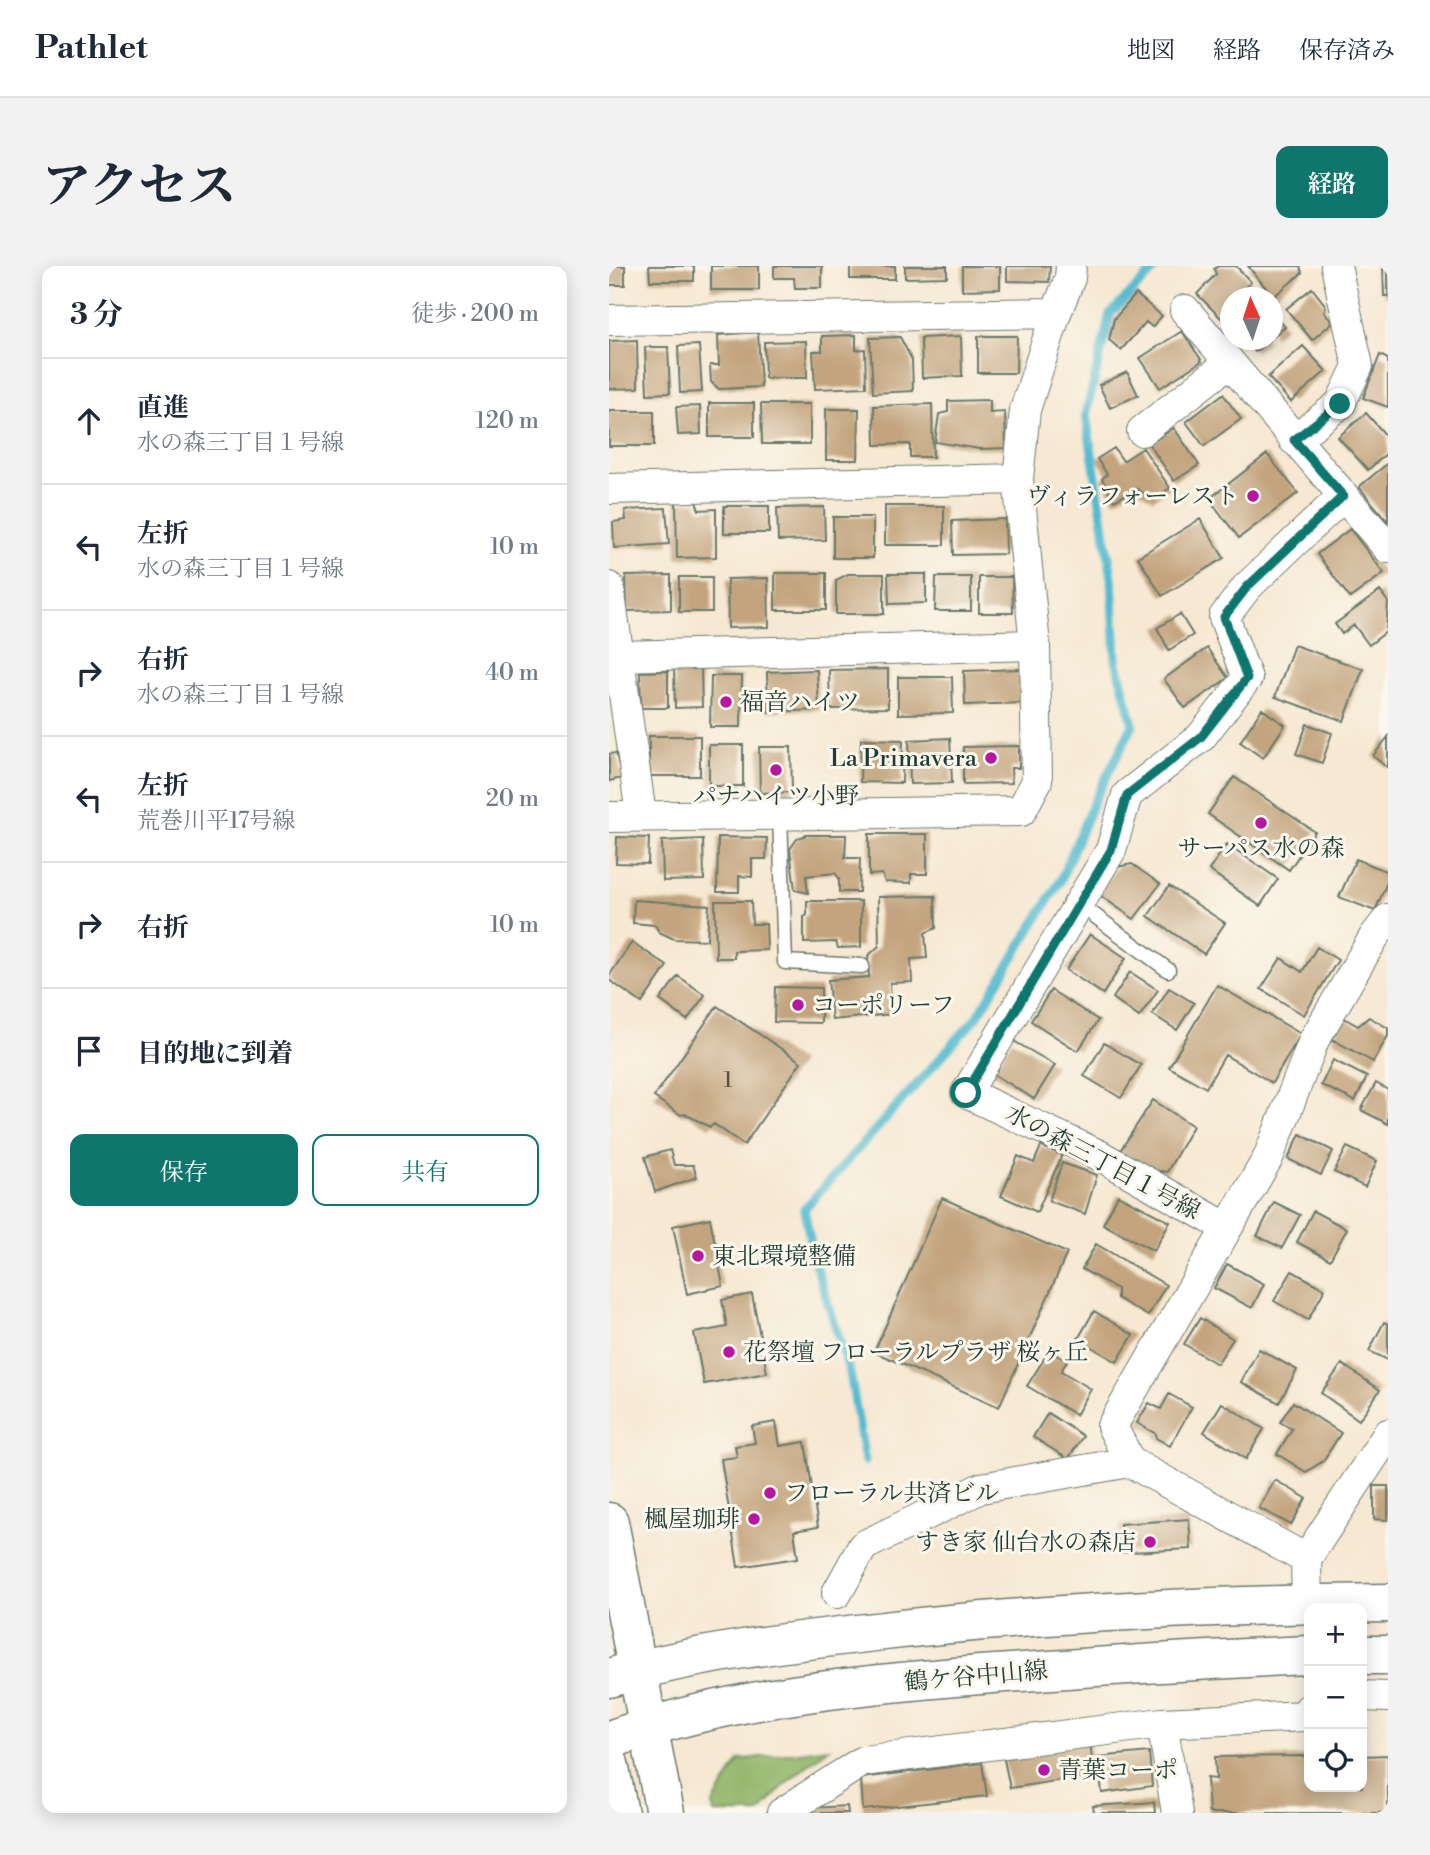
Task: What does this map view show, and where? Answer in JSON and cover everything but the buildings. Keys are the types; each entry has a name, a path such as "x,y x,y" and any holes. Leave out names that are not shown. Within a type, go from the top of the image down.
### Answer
{"street":[{"path":"609,817 1021,811 1037,780 1035,645 1018,480 1025,410 1070,278 1071,266"},
{"path":"1294,440 1340,404 1358,366 1336,266"},
{"path":"1185,310 1388,548"},
{"path":"609,320 1056,313"},
{"path":"1142,431 1229,363"},
{"path":"609,489 1018,480"},
{"name":"水の森三丁目１号線","path":"1227,1228 1099,1155 966,1093 1111,850 1127,795 1201,737 1247,678 1224,617 1247,587 1343,496"},
{"path":"609,587 641,816"},
{"path":"619,656 1035,645"},
{"path":"1306,1559 1130,1462 1112,1426 1268,1158 1314,1041 1374,937 1388,919"},
{"path":"1307,1603 1306,1559 1388,1434"},
{"path":"837,1593 863,1546 981,1488 1130,1462"},
{"path":"609,1522 623,1674 647,1726 664,1813"},
{"path":"1367,1603 1388,1603"},
{"path":"623,1674 725,1652 967,1621 1304,1604"},
{"name":"鶴ケ谷中山線","path":"609,1740 647,1726 733,1706 790,1695 904,1681 1116,1665 1304,1655"},
{"path":"1367,1655 1388,1655"},
{"path":"1367,1696 1388,1697"},
{"path":"782,1813 863,1761 1162,1723 1304,1716"},
{"path":"1162,1723 1177,1813"},
{"path":"609,1764 619,1813"}],"lane":[{"path":"780,814 785,962 862,966"},
{"path":"1079,904 1168,970"}],"green space":[{"path":"829,1748 787,1782 759,1813 714,1813 713,1804 739,1760"}],"waterway":[{"path":"865,1461 850,1373 814,1259 804,1209 977,1017 1060,881 1094,801 1133,725 1116,660 1112,578 1086,415 1110,314 1158,266"}],"place":[{"name":"ヴィラフォーレスト","path":"1253,496"},
{"name":"福音ハイツ","path":"726,702"},
{"name":"La Primavera","path":"991,758"},
{"name":"パナハイツ小野","path":"776,770"},
{"name":"サーパス水の森","path":"1261,823"},
{"name":"コーポリーフ","path":"798,1005"},
{"name":"東北環境整備","path":"698,1256"},
{"name":"花祭壇 フローラルプラザ 桜ヶ丘","path":"729,1352"},
{"name":"フローラル共済ビル","path":"770,1493"},
{"name":"楓屋珈琲","path":"754,1519"},
{"name":"すき家 仙台水の森店","path":"1150,1542"},
{"name":"青葉コーポ","path":"1044,1770"}],"route":[{"path":"966,1093 1111,850 1127,795 1201,737 1247,678 1224,617 1247,587 1343,496 1294,440 1340,404"}]}
